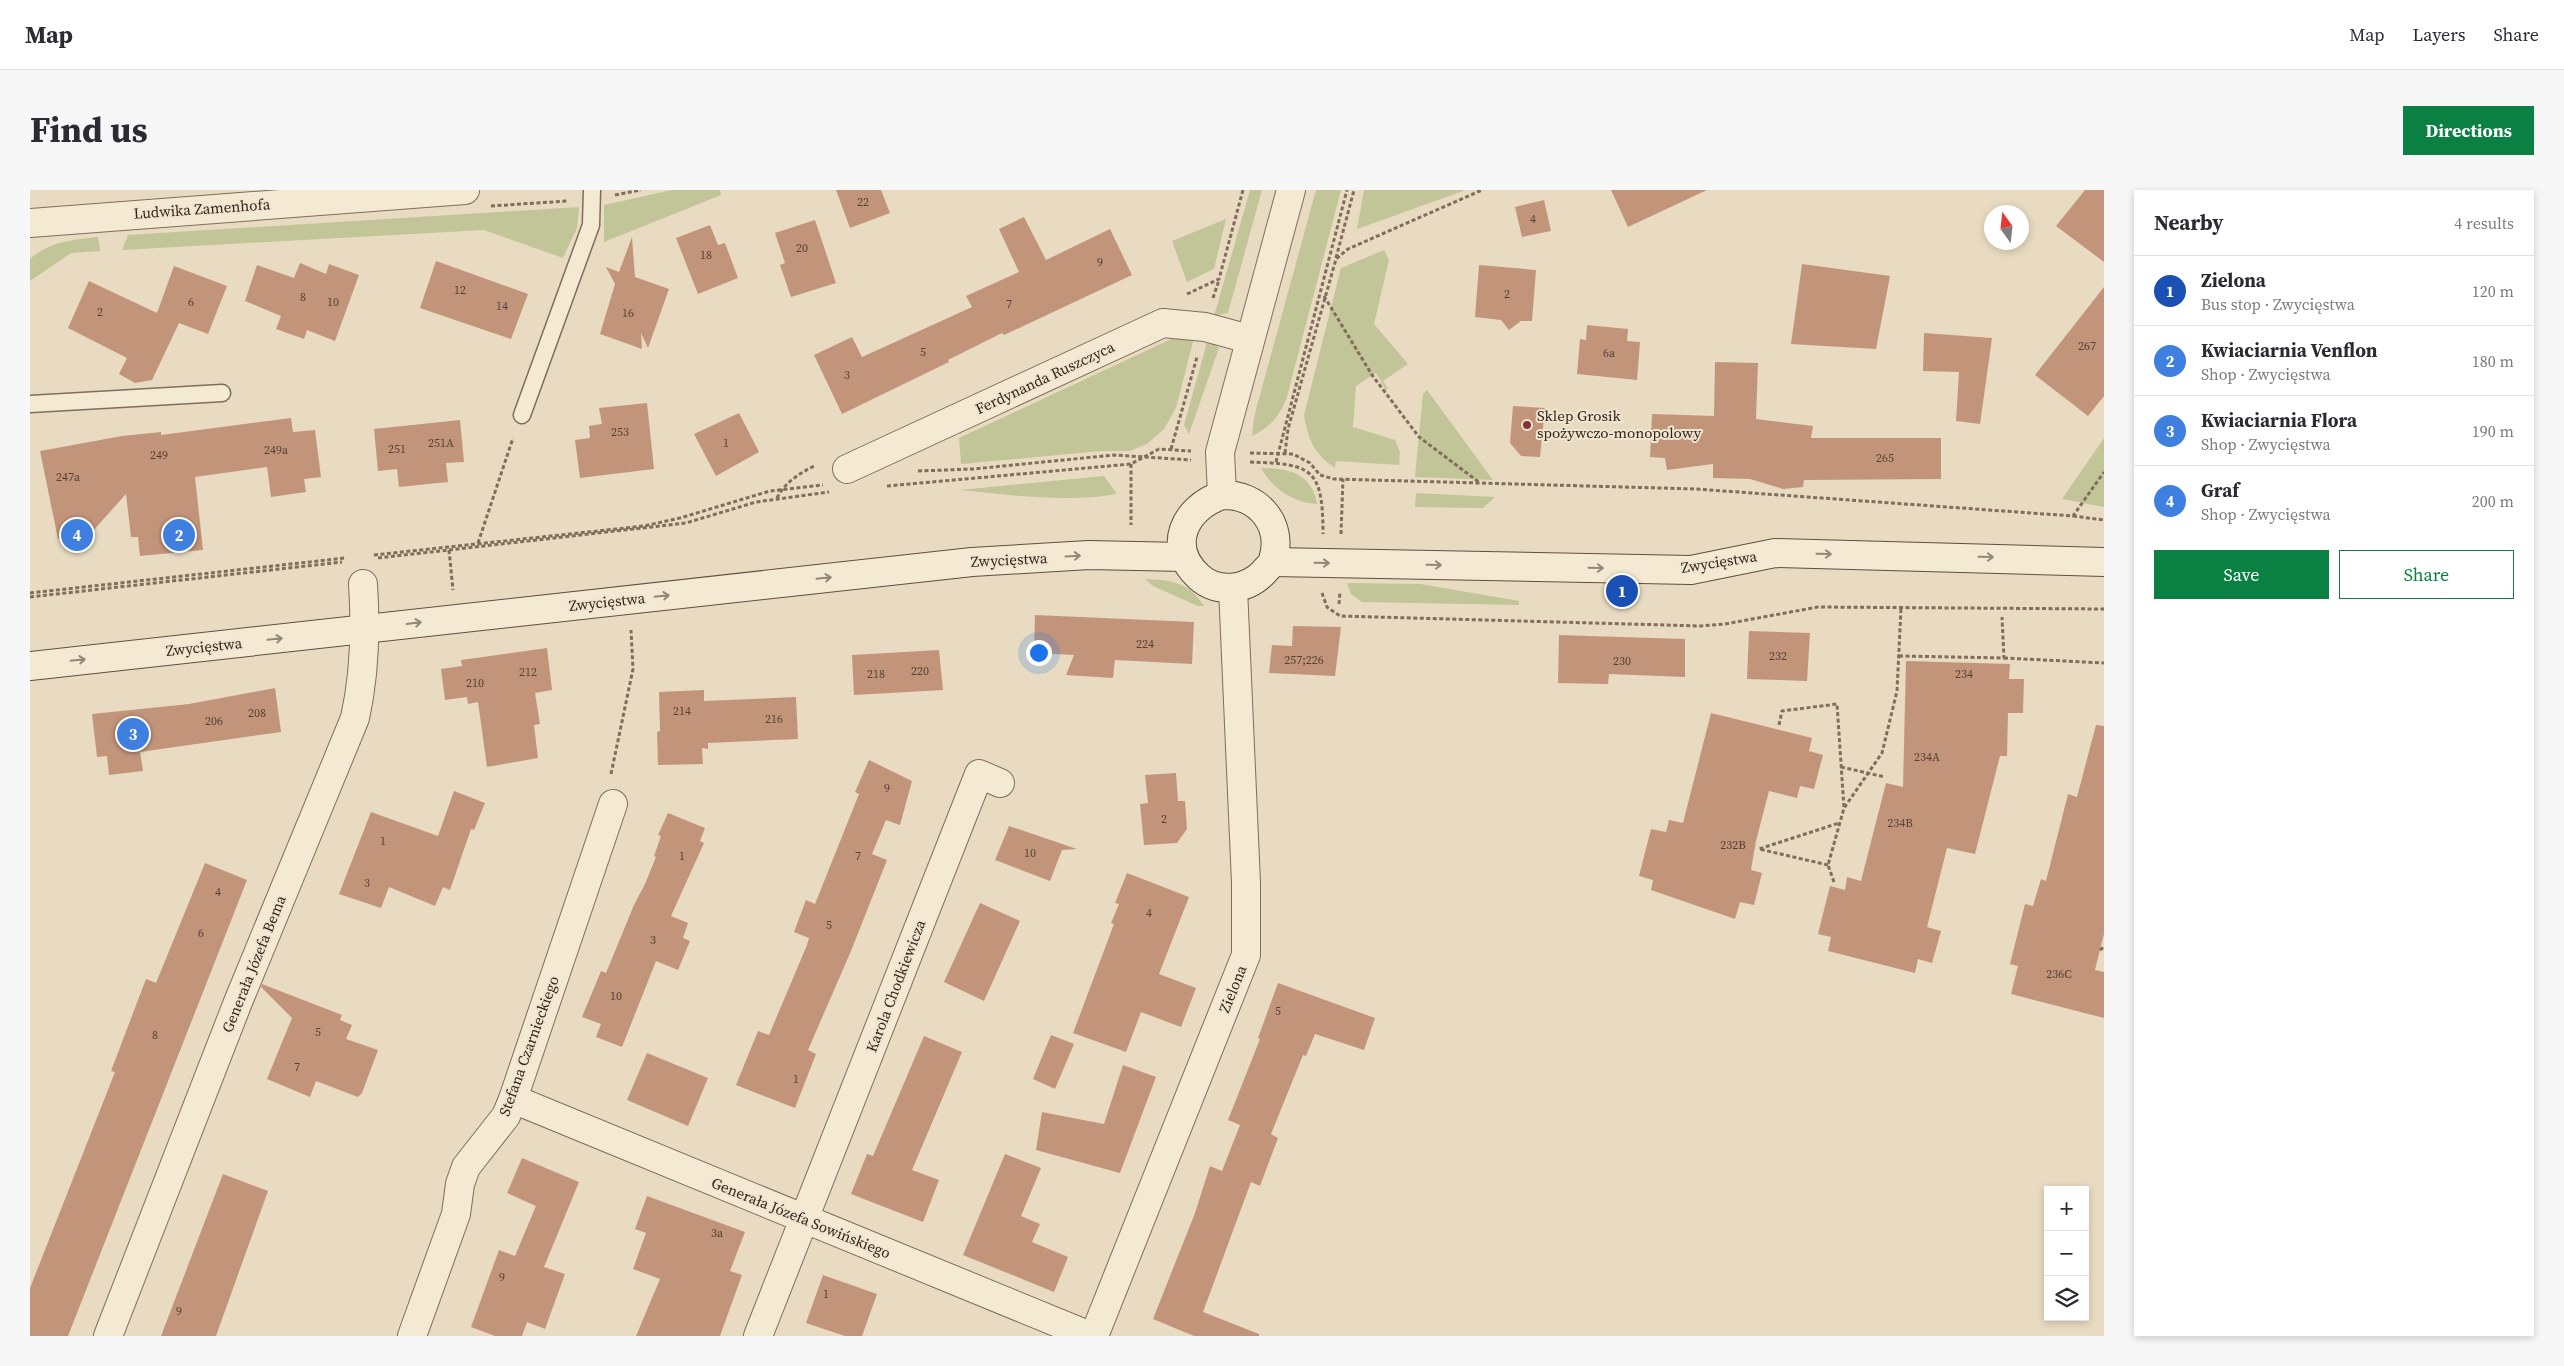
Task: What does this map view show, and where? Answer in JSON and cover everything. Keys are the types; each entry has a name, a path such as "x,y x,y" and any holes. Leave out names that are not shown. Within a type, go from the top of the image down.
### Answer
{"street":[{"name":"Ludwika Zamenhofa","path":"30,223 465,190"},
{"path":"1222,495 1220,452 1249,339 1291,190"},
{"name":"Ferdynanda Ruszczyca","path":"847,469 1163,324 1205,327 1249,339"},
{"path":"1222,495 1246,498 1267,514 1273,526 1276,541 1273,562 1258,578 1246,585 1233,588 1218,587 1203,581 1192,571 1184,557 1182,539 1186,522 1194,510 1206,500 1222,495"},
{"name":"Zwycięstwa","path":"1273,562 1690,570 1775,553 2104,562"},
{"name":"Zwycięstwa","path":"30,666 972,562 1089,555 1184,557"},
{"name":"Generała Józefa Bema","path":"108,1336 238,1002 355,718 363,683 366,629 357,572"},
{"name":"Zielona","path":"1094,1336 1246,955 1246,882 1233,588"},
{"name":"Karola Chodkiewicza","path":"805,1220 979,774 1000,783"},
{"name":"Stefana Czarnieckiego","path":"412,1336 456,1214 460,1184 466,1167 506,1116 513,1099 614,804"},
{"name":"Generała Józefa Sowińskiego","path":"513,1099 1090,1336"},
{"path":"758,1336 805,1220"}],"lane":[{"path":"522,415 591,225 592,190"},
{"path":"30,404 222,393"}],"path":[{"path":"1276,462 1347,190"},
{"path":"1285,454 1288,429 1354,190"},
{"path":"1336,259 1348,250 1482,190"},
{"path":"1171,450 1219,279"},
{"path":"1324,296 1372,375 1419,437 1481,483"},
{"path":"476,546 500,472 522,415"},
{"path":"879,487 1131,464 1159,449 1292,454 1310,463 1320,475 1334,479 1696,489 2073,516 2104,520"},
{"path":"2073,516 2104,472"},
{"path":"371,559 686,524 756,502 831,492"},
{"path":"30,597 357,572"},
{"path":"1844,808 1882,752 1898,691 1901,608"},
{"path":"2002,617 2004,658"},
{"path":"614,804 609,786 633,669 630,623"},
{"path":"1899,656 2004,658 2104,663"},
{"path":"1779,725 1782,711 1837,704 1844,808 1828,866 1834,882"},
{"path":"1841,767 1885,778"},
{"path":"1828,866 1760,849 1840,823"},
{"path":"2100,950 2104,947"}],"green space":[{"path":"672,190 720,190 721,195 604,242 604,205"},
{"path":"1250,190 1262,190 1228,313 1214,316"},
{"path":"1316,190 1341,190 1287,397 1274,420 1252,436 1254,417"},
{"path":"1364,190 1466,190 1357,229"},
{"path":"579,207 577,228 563,258 484,230 122,250 128,235"},
{"path":"1226,219 1214,269 1187,282 1172,241"},
{"path":"98,237 100,251 71,253 30,281 30,259 38,253 62,242"},
{"path":"1384,250 1389,260 1374,324 1408,364 1383,381 1388,389 1386,390 1376,373 1356,386 1353,427 1395,440 1400,452 1399,465 1336,461 1335,468 1322,457 1313,445 1304,415 1341,268"},
{"path":"1184,333 1195,334 1176,408 1164,429 1147,444 1130,451 1101,451 961,464 959,438"},
{"path":"1208,339 1219,348 1189,434 1184,425"},
{"path":"1427,390 1493,480 1415,477 1423,394"},
{"path":"2104,438 2104,507 2062,499"},
{"path":"1261,468 1280,469 1297,474 1310,485 1317,504 1300,501 1284,493 1271,482"},
{"path":"1104,476 1117,494 1097,497 1058,498 960,490"},
{"path":"1416,493 1495,497 1483,508 1415,507"},
{"path":"1145,579 1163,580 1186,587 1204,606 1198,606 1153,586"},
{"path":"1347,583 1420,584 1519,601 1519,605 1362,602 1351,594"}],"building":[{"path":"836,190 881,190 890,213 850,228"},
{"path":"1611,190 1707,190 1628,227"},
{"path":"2085,190 2104,190 2104,262 2056,226"},
{"path":"1544,200 1551,231 1522,237 1515,207"},
{"path":"1024,217 1046,260 1110,229 1132,275 1004,335 1002,333 948,360 949,362 842,414 814,355 852,337 862,357 972,307 966,296 1019,272 999,229"},
{"path":"815,220 836,283 791,297 780,265 785,263 775,233"},
{"path":"710,225 718,245 725,243 738,278 698,294 676,238"},
{"path":"632,237 635,277 669,289 648,348 641,333 642,349 600,334 615,284 606,267 619,272"},
{"path":"436,261 528,294 511,339 420,308"},
{"path":"300,263 326,274 329,264 359,275 335,341 307,330 304,339 276,329 281,316 245,301 257,265 294,278"},
{"path":"1802,264 1890,276 1876,349 1791,344"},
{"path":"1479,265 1536,270 1532,321 1521,321 1509,330 1501,320 1475,317"},
{"path":"174,266 227,286 208,334 179,323 152,380 135,383 119,374 127,358 68,328 89,281 157,313"},
{"path":"2104,287 2104,396 2088,416 2035,375"},
{"path":"1587,325 1628,329 1627,341 1640,342 1637,380 1577,374 1580,339 1586,340"},
{"path":"1924,333 1992,338 1980,424 1956,421 1959,372 1923,371"},
{"path":"1715,362 1758,363 1756,419 1813,426 1811,438 1941,438 1941,479 1804,480 1803,487 1783,489 1750,479 1713,478 1713,464 1667,470 1665,458 1650,457 1652,414 1714,416"},
{"path":"647,403 654,469 580,478 575,440 590,438 589,426 602,424 599,408"},
{"name":"Sklep Grosik spożywczo-monopolowy","path":"1513,406 1545,408 1540,457 1521,456 1510,443"},
{"path":"739,413 759,452 716,476 694,434"},
{"path":"291,418 293,432 315,430 321,477 304,479 306,492 271,497 267,467 195,477 203,550 140,556 138,537 131,537 126,494 92,532 58,539 40,451 122,436 161,432 161,435"},
{"path":"460,420 464,462 446,463 448,482 399,487 397,469 378,471 374,429"},
{"path":"1035,615 1194,622 1192,664 1115,660 1113,678 1066,675 1074,655 1034,653"},
{"path":"1293,626 1341,627 1335,676 1269,673 1272,645 1292,646"},
{"path":"1749,631 1810,633 1807,681 1747,679"},
{"path":"1559,635 1685,639 1685,677 1609,674 1608,684 1558,683"},
{"path":"547,648 552,690 535,693 540,724 534,725 538,758 487,767 478,702 468,704 467,697 445,700 441,669 462,666 461,660"},
{"path":"939,650 943,690 854,695 852,655"},
{"path":"1906,661 2010,664 2009,679 2024,679 2023,713 2008,713 2007,756 2000,756 1975,854 1947,848 1927,927 1941,931 1932,963 1918,959 1915,973 1828,951 1831,937 1818,934 1830,886 1845,890 1847,877 1861,881 1886,783 1903,787"},
{"path":"275,688 281,732 140,752 143,771 109,775 107,756 97,757 92,714 189,704"},
{"path":"704,690 704,701 796,697 798,739 708,743 708,749 702,748 703,764 658,765 657,732 660,731 659,692"},
{"path":"1711,713 1812,738 1809,751 1823,755 1814,789 1800,786 1797,798 1769,791 1756,841 1751,870 1762,873 1754,905 1740,902 1735,919 1651,890 1653,880 1639,876 1651,829 1666,832 1669,820 1683,823"},
{"path":"2096,725 2104,726 2104,934 2095,970 2104,972 2104,1018 2011,994 2018,966 2010,964 2025,904 2033,906 2041,879 2046,881 2068,794 2077,797"},
{"path":"869,760 912,781 900,825 886,820 872,854 887,860 851,951 808,1050 816,1054 795,1108 736,1085 758,1031 769,1035 807,945 809,938 794,932 806,900 815,904 859,794 855,792"},
{"path":"1176,773 1178,801 1185,801 1187,829 1177,843 1144,845 1140,804 1148,803 1145,775"},
{"path":"454,791 485,803 474,830 471,829 450,890 443,887 435,906 389,887 381,908 339,894 371,812 438,836"},
{"path":"668,813 705,828 700,841 704,843 671,916 688,923 683,938 690,941 678,970 656,961 622,1047 596,1037 601,1024 582,1017 601,971 606,973 634,905 645,884 656,857 654,856 661,836 658,835"},
{"path":"1009,826 1077,849 1062,850 1050,881 995,860"},
{"path":"205,863 247,880 68,1336 30,1336 30,1288 115,1072 111,1071 146,979 156,983"},
{"path":"1127,873 1189,897 1159,974 1196,988 1181,1027 1141,1012 1126,1052 1073,1033 1114,924 1111,923 1119,904 1115,903"},
{"path":"980,903 1020,921 984,1001 944,982"},
{"path":"1278,983 1375,1018 1364,1050 1315,1034 1306,1056 1303,1055 1271,1134 1278,1138 1260,1186 1251,1182 1203,1312 1259,1334 1259,1336 1194,1336 1153,1319 1195,1213 1210,1166 1222,1171 1240,1125 1228,1120 1260,1039 1258,1038"},
{"path":"262,984 342,1015 340,1020 352,1025 346,1039 378,1050 362,1093 358,1097 316,1081 310,1097 267,1079 292,1018 261,987"},
{"path":"1051,1035 1074,1044 1055,1089 1033,1079"},
{"path":"924,1036 962,1052 912,1170 939,1180 923,1222 851,1194 867,1154 873,1156"},
{"path":"647,1053 708,1078 688,1126 627,1100"},
{"path":"1123,1065 1156,1077 1120,1173 1036,1150 1042,1112 1104,1124"},
{"path":"1005,1154 1041,1168 1021,1216 1040,1224 1032,1242 1068,1257 1054,1292 963,1255"},
{"path":"522,1158 579,1182 544,1267 565,1274 545,1329 527,1322 522,1336 495,1336 471,1327 499,1250 515,1256 536,1206 507,1193"},
{"path":"223,1174 268,1191 216,1336 161,1336"},
{"path":"647,1196 745,1232 730,1271 742,1275 720,1336 636,1336 660,1279 633,1269 646,1233 635,1229"},
{"path":"823,1275 877,1294 862,1336 845,1336 806,1323"}],"place":[{"name":"Sklep Grosik spożywczo-monopolowy","path":"1527,425"},
{"name":"Graf","path":"77,535"},
{"name":"Kwiaciarnia Venflon","path":"179,535"},
{"name":"Zielona","path":"1622,591"},
{"name":"Kwiaciarnia Flora","path":"133,734"}]}
